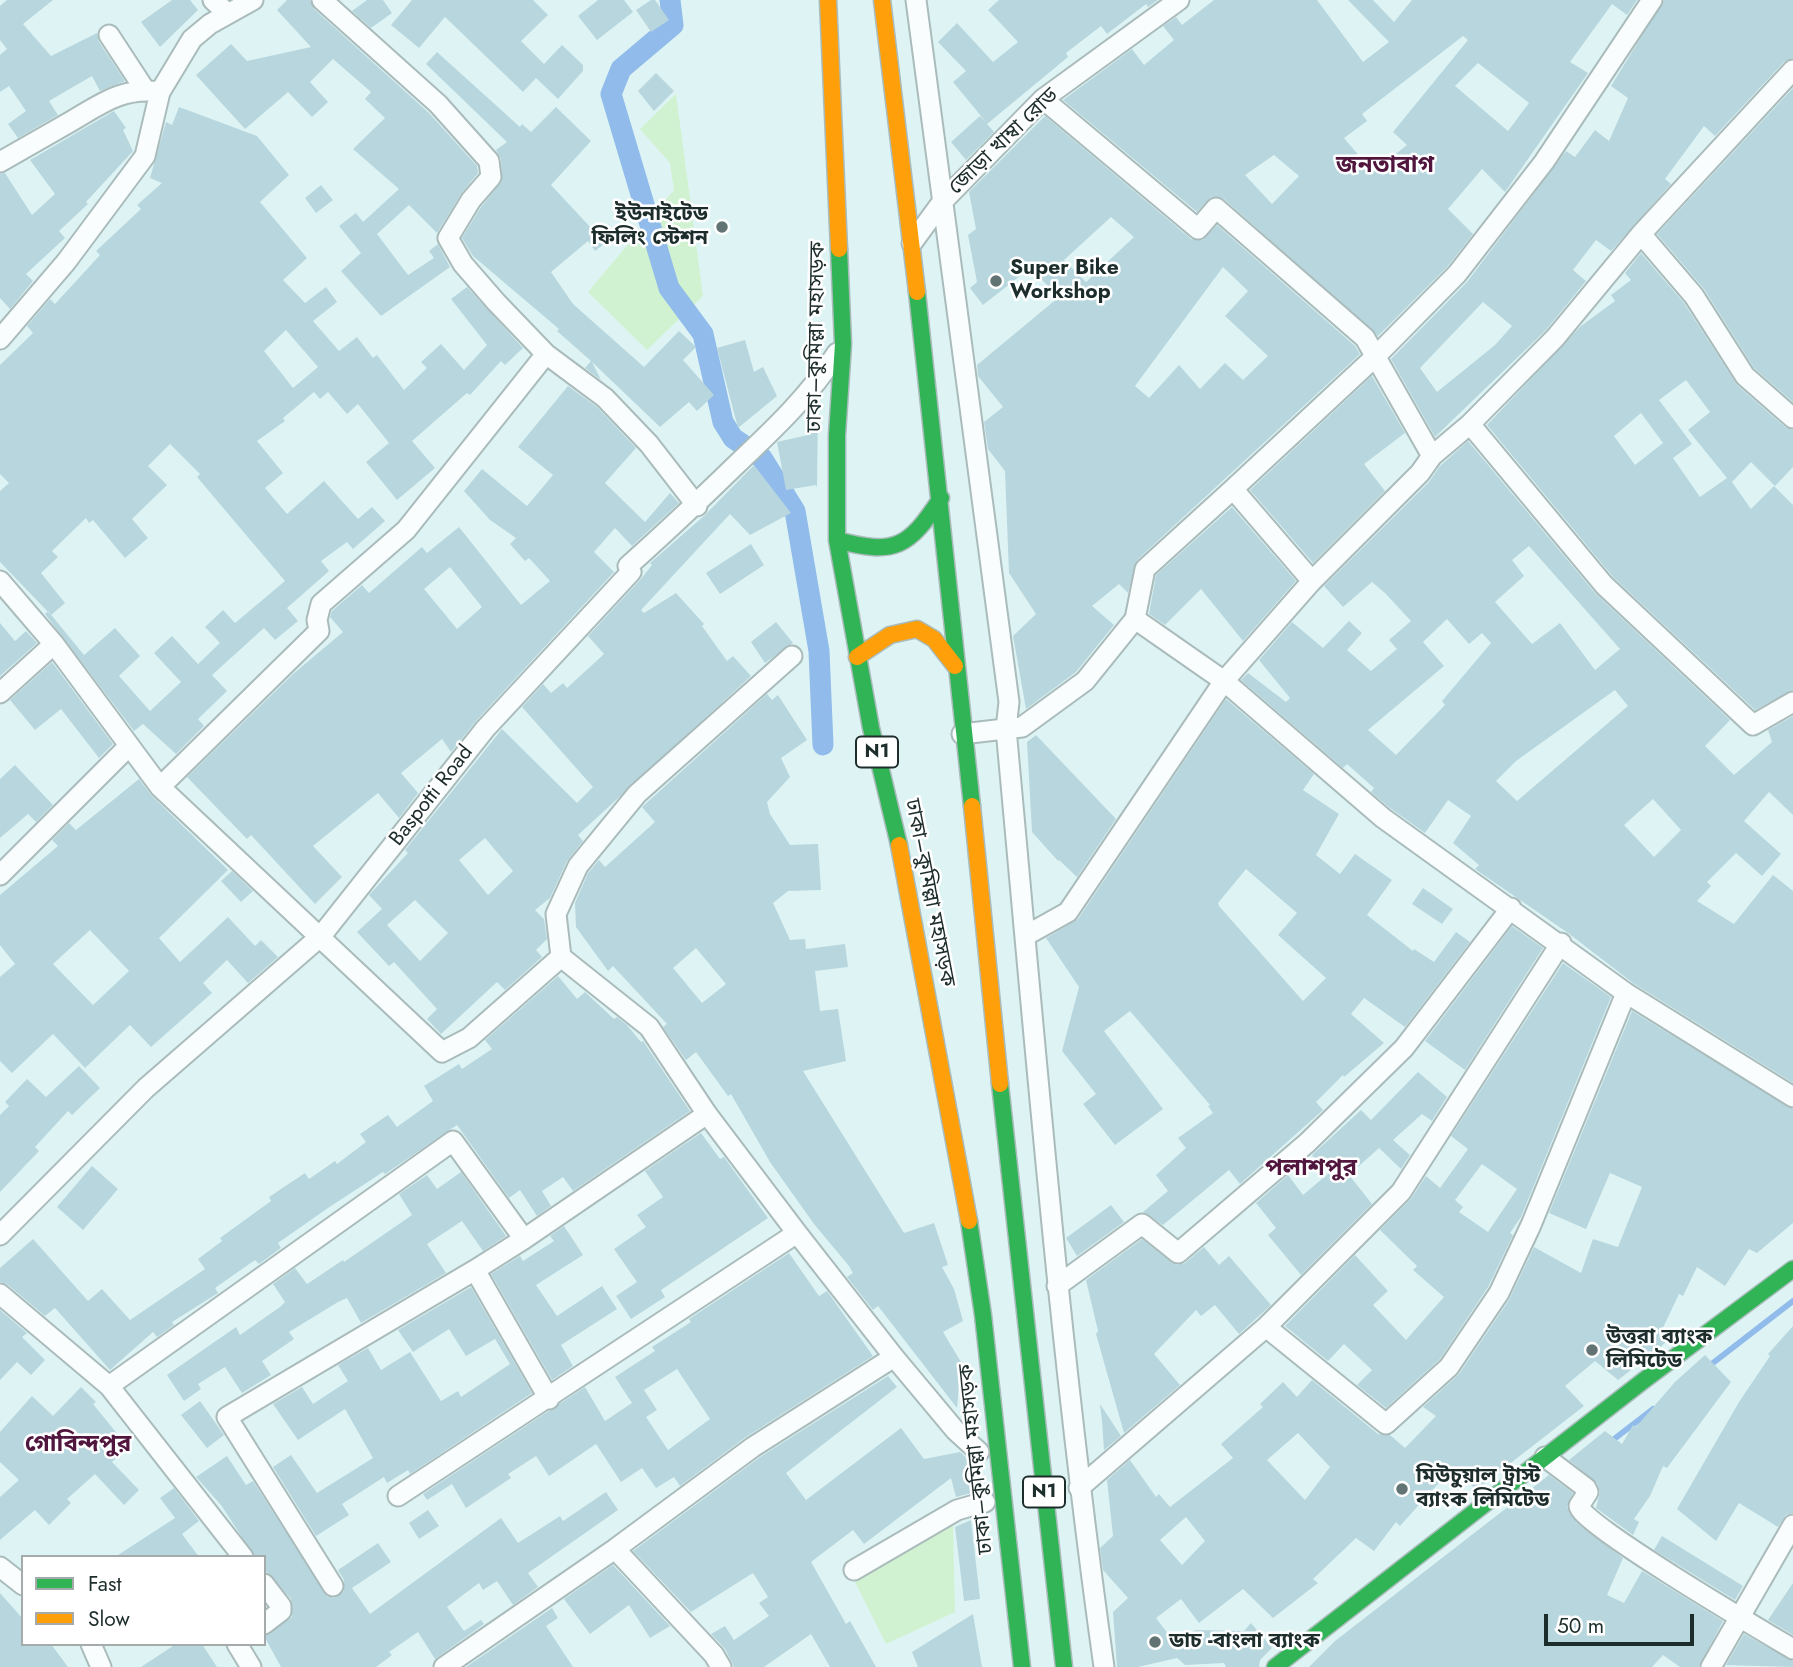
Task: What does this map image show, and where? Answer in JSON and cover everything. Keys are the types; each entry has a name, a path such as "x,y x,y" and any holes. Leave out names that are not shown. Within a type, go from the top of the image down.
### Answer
{"main road":[{"name":"ঢাকা–কুমিল্লা মহাসড়ক","path":"828,0 842,344 837,435 837,540 857,657 893,811 968,1217 983,1315 1021,1667"},
{"name":"ঢাকা–কুমিল্লা মহাসড়ক","path":"882,0 909,246 941,498 962,734 1063,1667"},
{"path":"837,540 869,550 891,550 915,538 941,498"},
{"path":"857,657 900,631 914,628 927,632 955,666"},
{"path":"968,1217 980,1458"},
{"path":"1275,1667 1793,1269"}],"street":[{"path":"0,339 66,262 145,156 152,91 220,7 253,0"},
{"path":"322,0 438,104 489,161 491,177 471,200 448,238 463,264 546,354 605,398 649,444 697,506"},
{"path":"916,0 1009,702 1006,729 1057,1286 1079,1488 1104,1667"},
{"name":"জোড়া খাম্বা রোড","path":"909,246 942,202 1043,99 1179,0"},
{"path":"962,734 1022,727 1086,681 1135,619 1145,569 1376,356 1457,274 1544,162 1652,0"},
{"path":"108,35 152,91"},
{"path":"1025,936 1068,912 1224,681 1312,581 1420,473 1432,456 1471,424 1555,338 1641,234 1793,70"},
{"path":"0,162 67,124 97,103 152,91"},
{"path":"1043,99 1198,229 1216,208 1365,338 1432,456"},
{"path":"1641,234 1694,296 1745,376 1793,418"},
{"name":"Baspotti Road","path":"0,1235 146,1088 321,936 485,729 631,572 628,566 697,506 768,435 822,377 842,344"},
{"path":"160,787 319,631 317,620 321,604 406,530 546,354"},
{"path":"1471,424 1604,585 1754,725 1793,702"},
{"path":"1233,489 1312,581"},
{"path":"0,581 54,644 160,787 442,1052 469,1038 561,957"},
{"path":"1135,619 1224,681 1383,818 1561,943 1626,993 1793,1097"},
{"path":"0,693 54,644"},
{"path":"792,656 638,794 578,866 556,914 561,957 649,1027 707,1114 797,1233 894,1357 980,1458"},
{"path":"0,876 129,746"},
{"path":"1057,1286 1142,1224 1178,1253 1307,1143 1404,1048 1511,908"},
{"path":"1079,1488 1266,1327 1401,1192 1561,943"},
{"path":"1266,1327 1386,1424 1449,1367 1499,1293 1531,1225 1626,993"},
{"path":"333,1587 227,1417 475,1270 707,1114"},
{"path":"109,1386 453,1141 524,1239"},
{"path":"398,1496 549,1399 797,1233"},
{"path":"475,1270 549,1399"},
{"path":"0,1294 109,1386 241,1555"},
{"path":"444,1667 615,1549 753,1447 894,1357"},
{"path":"1545,1457 1587,1488 1588,1492 1579,1506 1582,1515 1793,1648"},
{"path":"854,1570 957,1510 985,1503"},
{"path":"1711,1667 1742,1618 1793,1525"},
{"path":"615,1549 714,1654 721,1667"},
{"path":"0,1567 21,1583"},
{"path":"266,1587 281,1606 281,1611 266,1622"},
{"path":"92,1646 101,1667"},
{"path":"238,1646 251,1667"}],"green space":[{"path":"676,94 703,296 647,350 588,292 674,190 670,163 640,129"},
{"path":"953,1525 955,1612 886,1644 855,1582"}],"building":[{"path":"7,0 53,0 23,24 51,56 97,33 99,42 125,81 100,91 92,76 49,101 58,115 18,138 8,124 26,111 9,86 0,92 0,55 7,49 0,40 0,6"},
{"path":"172,0 190,0 198,10 160,47 141,22"},
{"path":"287,0 310,0 314,9 429,113 477,166 478,173 461,194 437,233 409,205 377,234 408,275 434,258 429,251 438,244 450,267 381,316 341,271 361,253 339,226 356,213 363,222 399,189 353,149 385,118 365,99 371,92 333,59 310,82 328,102 312,117 288,92 245,129 196,75 231,44 247,61 311,47 277,10"},
{"path":"367,0 383,0 392,13 371,28 352,11"},
{"path":"412,0 533,0 548,15 521,41 544,64 562,45 583,65 583,71 558,99 536,78 523,92 445,17 419,48 391,25"},
{"path":"598,0 624,0 633,12 597,40 578,16"},
{"path":"655,0 669,20 651,32 636,10"},
{"path":"999,0 1158,0 1148,7 1146,4 1107,34 1101,26 1066,53 1068,57 987,124 994,132 966,160 951,142 980,116 986,122 953,82 966,71 938,42 957,23 993,62 1018,42 988,10"},
{"path":"1214,0 1317,0 1363,62 1389,42 1348,0 1373,0 1394,22 1412,0 1637,0 1627,15 1612,4 1570,62 1588,73 1505,192 1482,169 1448,209 1473,234 1448,266 1378,336 1224,199 1211,197 1197,212 1063,100 1132,49 1144,65 1174,40 1163,26 1176,17 1182,25","holes":["1463,36 1468,40 1393,132 1407,145 1373,172 1344,138 1367,121 1362,114","1478,63 1529,103 1508,131 1455,86","1274,155 1299,176 1272,204 1245,175"]},
{"path":"1664,0 1793,0 1793,58 1784,62 1715,136 1704,126 1665,179 1671,184 1611,251 1596,240 1573,270 1586,281 1546,330 1435,437 1391,359 1467,282 1566,151 1575,157 1595,130 1609,141 1628,98 1611,86","holes":["1483,302 1512,326 1495,345 1437,392 1420,368"]},
{"path":"437,52 520,127 522,124 531,132 556,107 591,141 551,185 593,230 601,224 612,238 595,251 588,241 551,272 573,304 644,367 679,331 696,347 683,360 714,395 697,411 689,402 660,427 592,362 601,380 585,368 591,361 557,331 559,329 473,256 462,238 481,207 502,181 501,159 496,150 507,142 426,64"},
{"path":"656,73 674,91 654,111 638,91"},
{"path":"1793,88 1793,402 1754,368 1704,289 1657,234"},
{"path":"179,107 257,136 289,175 260,202 307,258 283,280 305,303 326,287 337,302 313,321 339,351 357,337 373,358 377,355 404,390 427,368 421,362 441,344 464,370 487,345 451,299 467,287 523,348 505,365 501,361 470,395 467,393 412,441 435,468 397,500 366,462 389,443 358,404 347,414 328,392 320,399 314,392 283,418 285,421 257,441 283,473 265,488 287,514 324,481 358,519 372,507 385,521 353,549 347,542 321,561 329,571 287,608 298,621 275,640 264,628 212,675 227,691 198,719 204,726 176,754 143,724 134,731 45,614 48,611 0,562 0,491 9,483 0,474 0,365 33,333 27,326 50,299 55,304 100,255 96,251 141,209 137,205 162,183 150,178 166,122 172,125","holes":["286,330 318,367 293,388 264,351","170,444 200,474 197,477 285,581 235,623 223,610 205,627 220,643 198,664 172,636 154,653 181,682 150,711 119,676 140,656 115,628 84,655 51,615 65,603 41,573 58,557 52,551 86,518 89,523 93,520 125,558 148,538 132,519 167,485 148,466"]},
{"path":"114,111 126,128 123,130 133,151 86,202 88,204 59,231 65,238 26,274 33,281 10,309 0,298 0,174 5,173 32,215 55,194 30,160"},
{"path":"1045,116 1191,239 1203,240 1217,225 1355,346 1360,354 1137,560 1128,593 1119,584 1092,606 1114,625 1076,672 1026,709 1013,636 1036,614 1009,573 1005,471 988,449 984,422 1003,407 978,376 977,365 1059,297 1030,268 983,305 970,288 977,282 968,235 976,229 969,192","holes":["1111,217 1134,237 1086,282 1064,260","1223,267 1248,291 1225,316 1268,356 1243,380 1225,363 1200,389 1179,365 1149,398 1135,386"]},
{"path":"321,185 333,200 316,213 305,198"},
{"path":"1641,253 1684,303 1737,385 1785,427 1793,430 1793,467 1775,486 1751,462 1732,482 1751,509 1774,486 1793,505 1793,690 1755,710 1613,577 1487,425 1581,326 1615,301 1611,295 1631,280 1625,273","holes":["1686,380 1710,412 1688,430 1727,478 1700,497 1673,458 1692,444 1659,400","1641,413 1663,443 1635,465 1614,436"]},
{"path":"745,340 754,372 763,367 777,396 738,428 717,348"},
{"path":"1372,376 1405,433 1364,464 1385,491 1313,563 1250,490"},
{"path":"568,386 597,407 636,448 605,483 645,522 670,493 679,503 632,546 615,528 594,552 614,572 476,721 451,752 442,739 401,773 418,793 399,818 378,793 313,846 342,877 315,904 251,835 247,839 187,777 293,674 343,632 330,617 332,611 362,585 369,593 422,547 427,553 459,527 521,605 550,581 529,558 525,561 510,544 516,538 490,520 464,491 482,469 527,506 553,475 518,447","holes":["450,567 482,607 457,629 424,589"]},
{"path":"818,410 817,488 816,485 786,490 777,442 808,435 805,414"},
{"path":"1468,441 1595,593 1730,720 1705,746 1734,775 1772,742 1768,730 1793,716 1793,815 1769,792 1744,821 1781,854 1762,876 1736,853 1707,882 1711,886 1697,901 1734,924 1773,875 1793,891 1793,1083 1633,983 1568,933 1475,869 1479,865 1453,843 1471,816 1448,800 1425,833 1371,792 1374,788 1347,764 1343,768 1241,680 1248,673 1286,702 1290,698 1259,660 1292,622 1323,648 1349,621 1362,633 1347,650 1371,671 1397,649 1389,640 1411,621 1385,593 1372,582 1343,607 1324,586 1429,482 1440,466","holes":["1529,546 1620,649 1595,670 1560,623 1532,644 1495,602 1524,576 1512,560","1447,619 1469,644 1482,633 1491,643 1442,701 1445,705 1396,755 1368,730 1444,666 1423,642","1615,690 1628,706 1517,801 1496,781 1516,761","1653,799 1681,830 1654,857 1624,825"]},
{"path":"754,465 791,513 750,535 730,514 641,610 644,613 676,593 704,624 702,626 727,661 733,656 751,676 578,835 583,841 567,861 550,898 535,910 544,919 547,939 536,950 542,957 505,990 497,982 441,1034 427,1019 437,1009 394,962 389,966 357,932 382,909 369,895 408,853 405,850 502,729 577,803 593,787 522,707 543,684 551,693 563,683 567,688 604,654 588,636 640,580 652,565 650,563 705,515","holes":["485,838 513,871 488,895 459,860","415,900 448,933 420,961 387,925"]},
{"path":"1232,507 1296,581 1243,641 1201,589 1165,625 1149,614 1156,575"},
{"path":"751,544 764,565 720,594 706,573"},
{"path":"776,622 793,643 765,663 751,642"},
{"path":"0,623 15,641 26,631 37,643 0,676"},
{"path":"52,662 113,744 99,758 61,709 35,730 10,700"},
{"path":"767,694 772,700 778,695 807,740 781,758 790,777 767,802 770,814 790,845 818,844 821,890 788,891 773,903 790,940 805,939 806,949 845,944 848,967 815,971 820,1011 838,1009 846,1061 803,1071 904,1233 934,1223 948,1265 942,1267 954,1289 963,1321 943,1332 961,1362 957,1408 878,1306 873,1310 847,1277 853,1273 849,1266 814,1224 770,1162 731,1094 728,1096 696,1052 686,1060 663,1027 667,1024 613,966 608,971 576,927 575,903 588,873 599,860 605,867 655,822 642,807","holes":["696,948 726,984 702,1003 673,968"]},
{"path":"1226,699 1314,774 1303,790 1339,814 1316,855 1340,874 1355,854 1392,880 1367,915 1413,951 1414,949 1434,962 1456,932 1470,942 1405,1027 1364,998 1351,1014 1384,1043 1344,1077 1343,1075 1316,1102 1323,1110 1240,1184 1229,1170 1163,1225 1143,1212 1168,1191 1156,1175 1186,1148 1178,1138 1213,1113 1208,1106 1210,1105 1130,1011 1104,1031 1163,1109 1115,1145 1083,1104 1096,1094 1062,1051 1079,987 1046,938 1078,919","holes":["1246,869 1297,913 1278,935 1326,978 1303,1001 1218,903"]},
{"path":"1036,735 1116,819 1077,877 1058,861 1032,832 1027,742"},
{"path":"15,765 53,805 36,822 28,814 0,838 0,779"},
{"path":"139,779 152,796 228,870 159,938 180,962 228,917 255,946 261,940 278,957 248,983 227,960 203,983 212,993 151,1047 130,1025 85,1068 53,1034 12,1073 0,1061 0,977 15,964 0,945 0,895 58,846 52,840 69,823 76,830","holes":["90,930 129,971 93,1005 53,964"]},
{"path":"232,871 253,891 241,902 221,881"},
{"path":"1423,888 1453,909 1442,924 1412,904"},
{"path":"1512,926 1543,948 1465,1070 1425,1041"},
{"path":"1563,963 1611,997 1521,1217 1510,1233 1513,1235 1488,1287 1440,1359 1386,1408 1357,1385 1372,1370 1344,1344 1328,1361 1285,1326 1355,1255 1388,1291 1373,1305 1406,1340 1444,1297 1413,1270 1417,1266 1380,1230 1410,1200 1426,1176 1440,1188 1468,1149 1451,1136","holes":["1482,1164 1517,1189 1488,1232 1459,1212 1463,1207 1455,1200"]},
{"path":"558,976 577,999 585,992 643,1041 690,1111 573,1191 563,1177 542,1191 551,1206 537,1216 520,1190 509,1198 457,1125 278,1243 281,1248 259,1264 255,1260 215,1288 218,1293 172,1322 174,1325 157,1337 153,1332 110,1370 55,1308 45,1316 8,1285 0,1282 0,1268 33,1239 88,1301 102,1289 130,1320 205,1269 198,1259 222,1241 220,1238 271,1201 269,1197 305,1173 309,1179 335,1161 337,1164 366,1142 360,1134 388,1115 397,1127 433,1101 424,1086 459,1064 462,1069 492,1049 485,1040"},
{"path":"1632,1011 1793,1109 1793,1223 1757,1253 1749,1249 1725,1286 1697,1267 1683,1296 1679,1294 1660,1334 1667,1341 1658,1349 1618,1380 1595,1361 1565,1386 1584,1406 1476,1490 1454,1466 1400,1526 1396,1522 1374,1551 1356,1538 1313,1579 1318,1583 1273,1618 1243,1589 1199,1623 1181,1599 1156,1618 1172,1639 1196,1630 1244,1631 1251,1623 1272,1648 1260,1660 1259,1667 1226,1667 1224,1663 1185,1665 1177,1658 1138,1667 1117,1667 1113,1612 1128,1598 1103,1570 1100,1548 1113,1536 1107,1480 1130,1460 1156,1497 1159,1494 1170,1507 1233,1458 1221,1444 1263,1407 1260,1404 1283,1382 1297,1397 1312,1380 1378,1434 1390,1435 1405,1448 1436,1416 1423,1407 1459,1374 1509,1300 1534,1247 1581,1273 1593,1239 1618,1247 1642,1187 1610,1173 1586,1229 1549,1213","holes":["1298,1433 1330,1467 1305,1500 1267,1460","1186,1517 1205,1541 1182,1565 1160,1540"]},
{"path":"79,1066 100,1088 72,1115 68,1111 35,1147 39,1151 0,1192 0,1115 9,1106 5,1102 27,1079 46,1097"},
{"path":"1418,1072 1447,1097 1432,1121 1422,1114 1393,1140 1410,1155 1401,1169 1379,1148 1349,1175 1372,1204 1301,1275 1268,1235 1276,1228 1256,1203 1288,1175 1303,1195 1329,1173 1312,1155 1361,1110 1371,1120"},
{"path":"701,1133 720,1159 724,1157 768,1218 661,1290 665,1297 631,1319 616,1296 637,1282 614,1249 646,1227 637,1215 663,1197 645,1171"},
{"path":"92,1166 118,1189 83,1230 57,1207"},
{"path":"461,1172 506,1236 483,1251 462,1221 427,1244 446,1273 361,1323 347,1298 338,1302 289,1332 294,1339 262,1361 271,1375 242,1393 225,1367 198,1384 201,1389 184,1401 167,1375 236,1327 240,1335 280,1307 285,1302 273,1284 295,1268 307,1284 343,1260 344,1262 412,1215 399,1194 427,1175 437,1189"},
{"path":"1111,1205 1124,1222 1077,1256 1066,1238"},
{"path":"564,1226 583,1255 536,1285 557,1316 602,1286 617,1309 561,1345 573,1366 552,1380 491,1274 520,1256 523,1261 554,1241 550,1236"},
{"path":"1142,1239 1176,1265 1185,1263 1204,1247 1219,1265 1229,1256 1271,1305 1239,1334 1215,1305 1201,1316 1196,1310 1154,1354 1180,1385 1124,1433 1096,1334 1098,1331 1086,1280"},
{"path":"789,1253 819,1296 827,1291 873,1356 746,1437 680,1486 674,1477 656,1488 642,1468 621,1482 596,1444 549,1476 536,1456 508,1474 511,1478 466,1508 452,1484 427,1500 423,1494 585,1387 605,1421 632,1403 615,1377 655,1351 652,1347 691,1322 689,1319","holes":["677,1369 710,1419 668,1450 646,1417 657,1410 644,1390"]},
{"path":"471,1287 532,1393 410,1474 408,1470 387,1483 384,1477 342,1504 349,1515 316,1536 273,1467 291,1455 317,1493 373,1458 345,1409 298,1440 273,1404 302,1387 313,1404 348,1381 338,1365 368,1348 381,1370 410,1352 441,1401 458,1391 461,1397 510,1364 495,1339 466,1356 449,1329 413,1352 398,1330"},
{"path":"0,1310 27,1333 22,1337 45,1360 31,1375 17,1362 0,1380"},
{"path":"1793,1326 1793,1513 1786,1515 1778,1527 1739,1503 1716,1541 1677,1509 1739,1402 1770,1356 1768,1354"},
{"path":"1705,1355 1731,1382 1667,1468 1663,1466 1650,1496 1634,1519 1639,1522 1633,1535 1596,1508 1600,1492 1597,1483 1569,1460 1605,1431 1622,1444 1633,1425 1636,1427 1675,1382"},
{"path":"888,1376 897,1387 786,1473 806,1500 901,1428 924,1459 960,1452 968,1459 971,1493 956,1497 951,1478 864,1544 853,1530 811,1562 846,1624 850,1621 876,1667 830,1667 811,1634 764,1667 734,1667 725,1649 711,1634 725,1626 734,1640 769,1616 759,1603 768,1597 753,1573 691,1612 633,1551 760,1457"},
{"path":"81,1387 96,1402 93,1404 128,1447 112,1462 139,1490 124,1505 95,1474 67,1499 71,1503 49,1525 35,1510 0,1540 0,1497 19,1480 0,1462 0,1432 32,1396 53,1416"},
{"path":"200,1401 224,1435 207,1448 181,1415"},
{"path":"1100,1404 1121,1436 1104,1450 1102,1421"},
{"path":"227,1456 246,1485 253,1481 327,1596 334,1598 344,1591 344,1580 338,1570 378,1543 391,1562 352,1588 370,1614 501,1518 518,1543 560,1516 563,1521 606,1492 618,1510 528,1573 538,1587 513,1605 497,1581 483,1590 479,1583 447,1607 464,1631 481,1620 484,1624 435,1659 418,1632 389,1652 392,1655 376,1667 281,1667 266,1640 266,1635 292,1617 291,1599 266,1571 266,1555 254,1555 221,1505 196,1477"},
{"path":"1549,1475 1573,1493 1567,1507 1578,1524 1623,1558 1607,1595 1624,1603 1642,1571 1723,1621 1699,1667 1680,1667 1663,1655 1652,1667 1309,1667 1335,1641"},
{"path":"174,1488 199,1521 182,1534 198,1555 118,1555 175,1518 160,1498"},
{"path":"428,1510 439,1526 419,1539 409,1523"},
{"path":"971,1520 980,1599 964,1601 955,1527"},
{"path":"1662,1536 1743,1586 1735,1600 1654,1550"},
{"path":"613,1565 670,1626 650,1638 629,1605 590,1634 564,1599"},
{"path":"1793,1583 1793,1635 1768,1620"},
{"path":"0,1593 21,1617 21,1646 52,1646 68,1667 0,1667"},
{"path":"552,1608 558,1618 546,1626 573,1667 466,1667"},
{"path":"973,1614 982,1667 918,1667 912,1652"},
{"path":"1744,1634 1793,1661 1793,1667 1726,1665"},
{"path":"173,1646 203,1646 217,1667 141,1667"}],"waterway":[{"path":"670,0 673,25 621,69 611,94 669,288 703,334 723,422 733,438 762,458 795,511 819,651 823,745"},
{"path":"1709,1366 1793,1301"},
{"path":"1609,1443 1653,1409"}],"traffic: fast":[{"path":"839,249 843,344 837,435 837,540 871,728 899,845"},
{"path":"917,292 972,806"},
{"path":"837,540 873,547 887,547 899,543 919,527 941,498"},
{"path":"1000,1084 1064,1667"},
{"path":"969,1221 983,1315 1022,1667"},
{"path":"1275,1667 1643,1381 1793,1269"}],"traffic: slow":[{"path":"828,0 839,249"},
{"path":"882,0 917,292"},
{"path":"857,657 890,635 917,629 934,639 955,666"},
{"path":"972,806 1000,1084"},
{"path":"899,845 969,1221"}],"place":[{"name":"ইউনাইটেড ফিলিং স্টেশন","path":"722,227"},
{"name":"Super Bike Workshop","path":"996,281"},
{"name":"উত্তরা ব্যাংক লিমিটেড","path":"1592,1350"},
{"name":"মিউচুয়াল ট্রাস্ট ব্যাংক লিমিটেড","path":"1402,1489"},
{"name":"ডাচ -বাংলা ব্যাংক","path":"1155,1642"}],"district":[{"name":"জনতাবাগ","path":"1385,166"},
{"name":"পলাশপুর","path":"1311,1169"},
{"name":"গোবিন্দপুর","path":"78,1445"}]}
